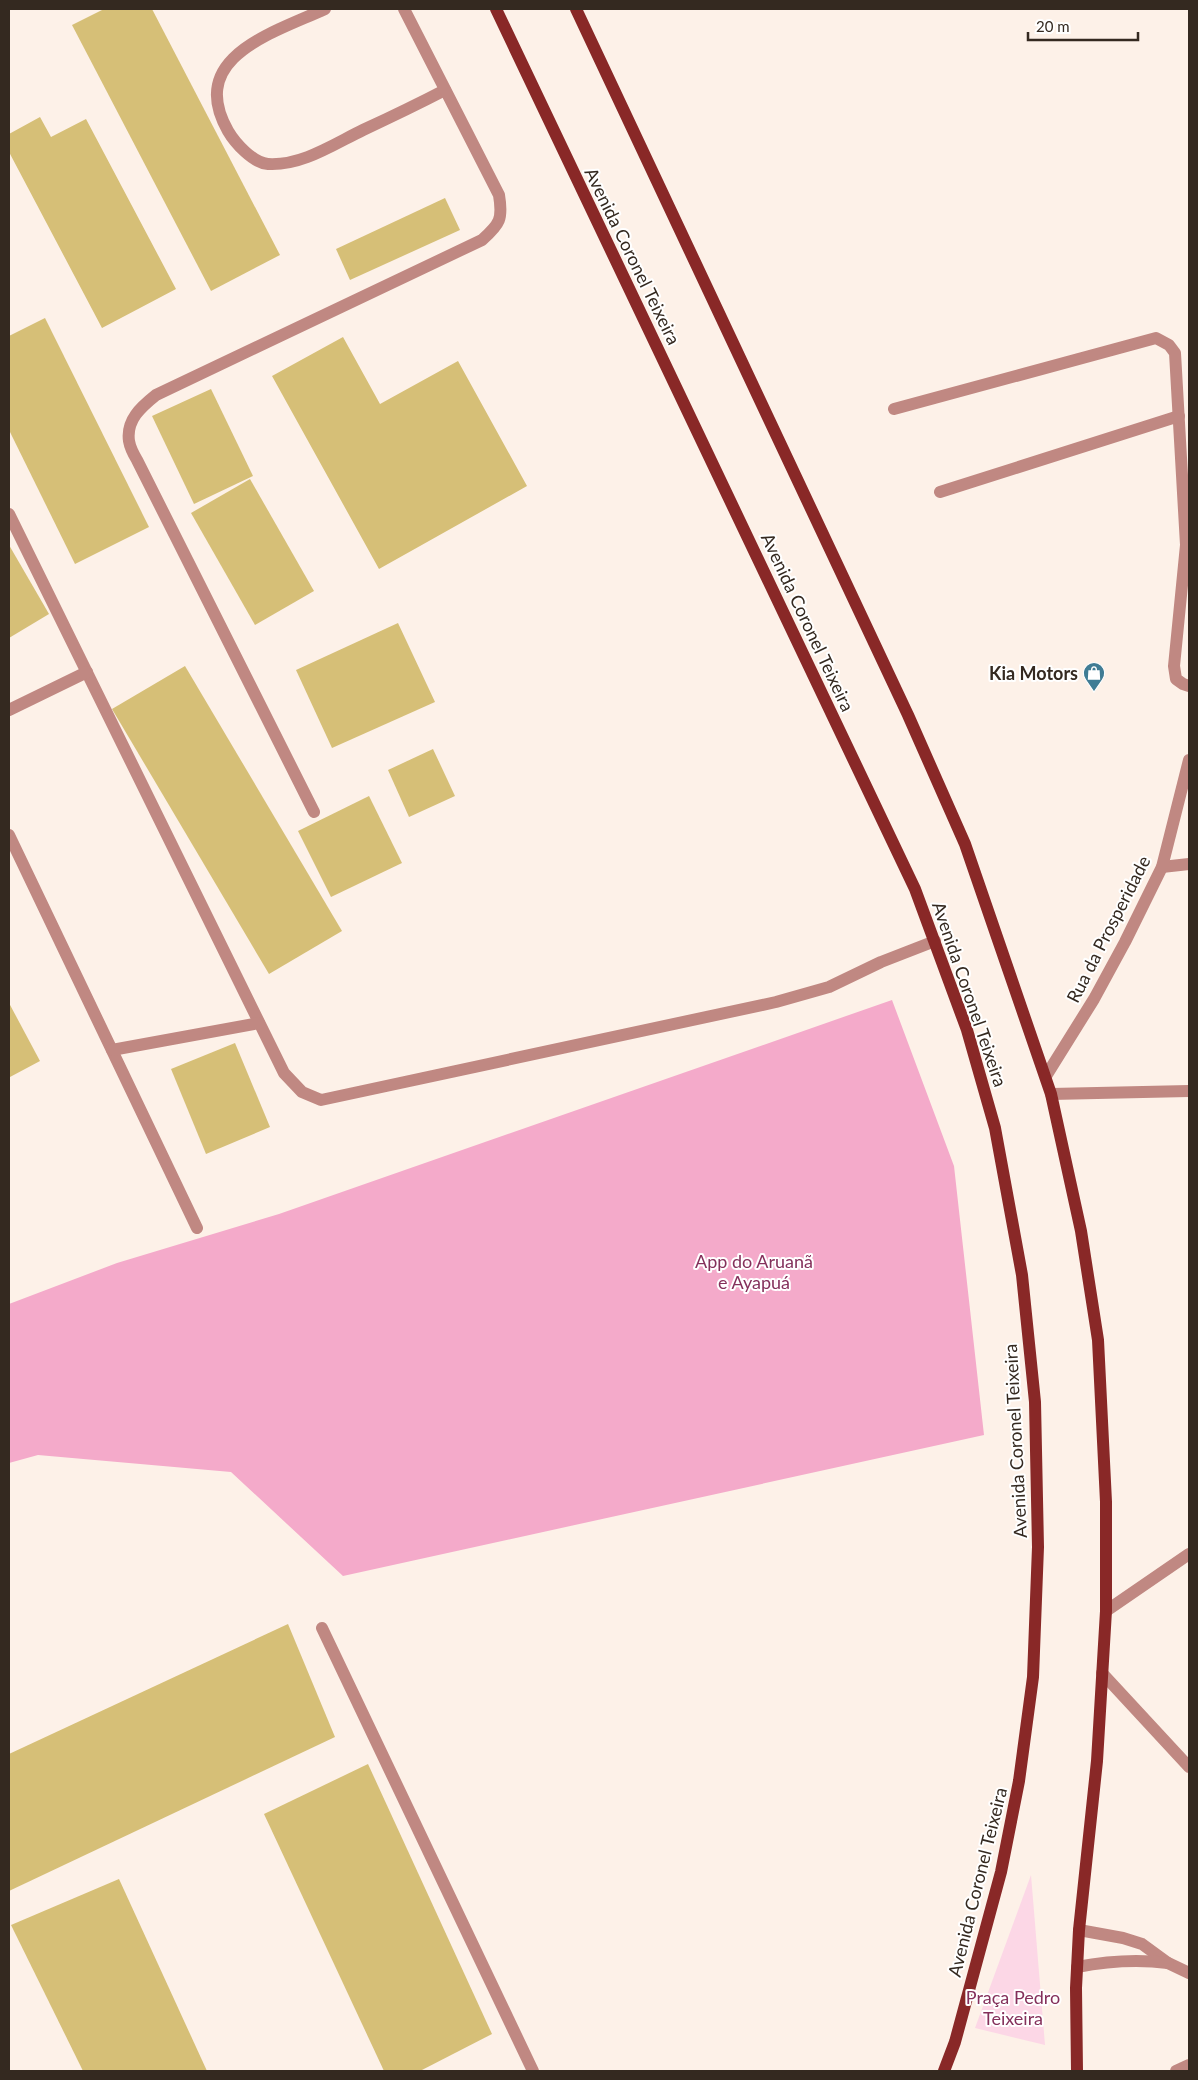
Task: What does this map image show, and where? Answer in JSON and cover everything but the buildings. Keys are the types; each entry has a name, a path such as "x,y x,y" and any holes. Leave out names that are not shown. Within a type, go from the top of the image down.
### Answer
{"main road":[{"name":"Avenida Coronel Teixeira","path":"496,9 915,889 967,1030 994,1128 1022,1275 1035,1402 1038,1547 1033,1677 1019,1781 1001,1872 955,2042 944,2071"},
{"path":"576,9 908,716 965,844 1046,1076 1081,1231 1098,1340 1106,1502 1106,1611 1097,1762 1079,1930 1077,2071"}],"street":[{"path":"325,9 253,43 236,54 222,72 216,92 218,113 229,134 245,153 266,164 288,162 312,156 445,90"},
{"path":"314,812 136,460 129,442 131,422 142,406 156,395 482,240 496,227 502,211 499,194 404,9"},
{"path":"894,409 1156,338 1168,346 1175,353 1186,545 1174,666 1176,679 1189,686"},
{"path":"940,492 1178,416"},
{"path":"9,514 284,1073 302,1092 321,1100 776,1002 829,987 881,962 935,941"},
{"path":"9,710 87,672"},
{"name":"Rua da Prosperidade","path":"1046,1076 1094,999 1162,867 1189,760"},
{"path":"9,835 198,1228"},
{"path":"1162,867 1189,864"},
{"path":"112,1050 259,1022"},
{"path":"1050,1094 1189,1092"},
{"path":"1106,1611 1189,1554"},
{"path":"322,1628 534,2071"},
{"path":"1102,1673 1189,1767"},
{"path":"1079,1930 1123,1938 1142,1944 1168,1962 1189,1973"},
{"path":"1077,1967 1108,1961 1168,1962"},
{"path":"1176,2071 1189,2065"}],"green space":[{"name":"App do Aruanã e Ayapuá","path":"892,1000 954,1166 984,1435 343,1576 231,1472 38,1455 9,1463 9,1304 117,1263 279,1214"},
{"name":"Praça Pedro Teixeira","path":"1031,1875 1045,2045 975,2028"}],"place":[{"name":"Kia Motors","path":"1094,692"}]}
